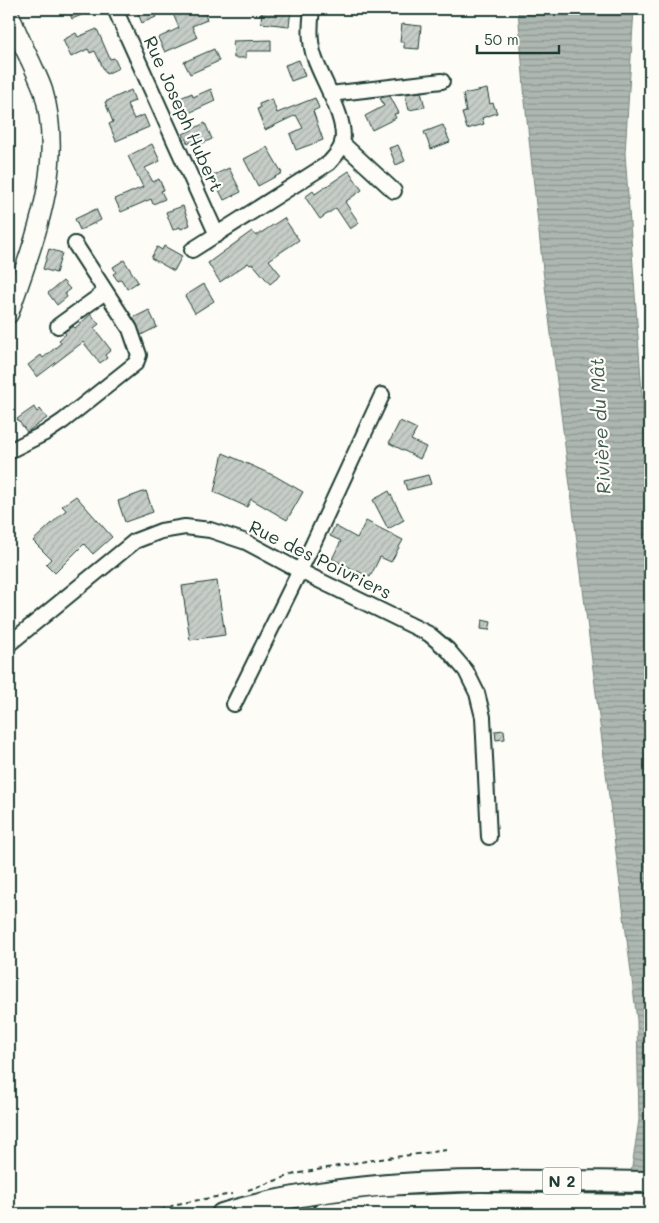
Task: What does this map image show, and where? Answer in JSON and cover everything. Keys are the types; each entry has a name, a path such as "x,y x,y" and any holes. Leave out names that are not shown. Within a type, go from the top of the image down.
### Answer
{"highway":[{"name":"N 2","path":"222,1214 275,1200 343,1189 416,1182 474,1180 650,1182"},
{"name":"N 2","path":"322,1214 381,1207 480,1203 650,1205"}],"main road":[{"path":"9,13 43,89 50,121 52,158 47,190 40,216 9,314"}],"street":[{"name":"Rue Joseph Hubert","path":"116,9 217,235"},
{"path":"192,250 329,163 337,154 342,144 341,120 315,58 311,43 312,9"},
{"path":"330,94 442,80"},
{"path":"342,144 394,191"},
{"path":"9,451 64,421 136,363 139,355 130,330 75,244"},
{"path":"58,326 105,292"},
{"path":"234,704 300,571 382,395"},
{"name":"Rue des Poivriers","path":"9,644 135,541 161,531 185,527 210,530 246,542 300,571 429,634 448,650 466,671 476,693 483,717 488,837"}],"path":[{"path":"243,1192 295,1174 366,1161 447,1150"},
{"path":"152,1214 178,1204 234,1194"}],"water":[{"name":"Rivière du Mât","path":"518,9 634,9 625,153 650,506 650,1214 625,1214 639,1120 637,1020 543,270 525,101"}],"building":[{"path":"68,9 96,9 72,19"},
{"path":"136,9 152,9 156,17 142,23"},
{"path":"171,9 190,9 192,13 203,9 207,20 192,26 197,38 165,52 158,38 179,28"},
{"path":"262,9 291,10 289,26 261,23"},
{"path":"402,24 421,26 419,49 404,48 404,42 400,42"},
{"path":"97,29 110,59 114,58 119,68 106,74 95,51 90,53 88,49 71,57 63,40 76,33 78,37"},
{"path":"271,40 271,51 246,51 246,58 234,58 233,41"},
{"path":"214,49 219,61 190,74 184,62"},
{"path":"299,60 305,76 291,81 285,65"},
{"path":"211,89 215,101 180,117 176,107 180,105 178,99 192,93 193,97"},
{"path":"487,89 490,104 493,103 497,113 482,118 484,124 467,129 462,113 466,112 463,94"},
{"path":"131,90 135,101 127,104 134,119 144,115 149,127 116,141 109,124 113,122 105,102"},
{"path":"421,92 425,107 409,110 405,94"},
{"path":"390,96 399,113 394,114 396,118 372,130 365,116 384,106 380,98"},
{"path":"315,98 319,108 313,111 323,140 296,150 290,134 303,128 296,115 265,130 257,109 260,108 259,104 272,99 277,113"},
{"path":"205,123 212,139 194,147 191,142 188,144 183,134"},
{"path":"443,125 450,142 431,149 424,132"},
{"path":"152,144 160,161 145,168 153,182 159,179 164,190 161,191 165,199 153,204 151,199 121,212 115,199 143,187 128,156"},
{"path":"398,145 405,161 396,165 389,148"},
{"path":"267,147 282,173 258,186 244,159"},
{"path":"229,168 241,192 224,200 212,176"},
{"path":"349,171 362,190 345,202 359,223 350,229 336,208 320,219 305,197 313,191 315,194"},
{"path":"183,206 190,225 173,230 166,212"},
{"path":"96,209 101,220 80,230 75,219"},
{"path":"284,218 299,240 269,260 281,275 270,284 253,264 250,265 248,263 220,282 208,263 252,231 256,236"},
{"path":"164,246 182,256 174,271 151,258 157,247 162,250"},
{"path":"49,249 62,253 56,273 43,269"},
{"path":"124,260 138,282 127,289 121,279 118,281 113,274 116,272 113,267"},
{"path":"63,281 70,289 65,293 67,297 57,305 48,293"},
{"path":"204,284 214,301 195,313 185,296"},
{"path":"149,310 157,327 141,335 133,318"},
{"path":"91,314 99,324 94,328 111,350 105,355 107,358 100,363 83,342 37,377 28,365 41,355 43,358 61,343 59,340 66,334 64,332 73,326 75,328"},
{"path":"34,407 37,412 40,409 47,418 27,432 17,419"},
{"path":"400,421 417,429 411,440 426,447 420,459 389,443"},
{"path":"223,453 275,476 303,492 287,520 251,499 247,507 214,492"},
{"path":"428,475 431,484 407,490 404,481"},
{"path":"146,491 153,512 125,522 118,501"},
{"path":"389,491 404,520 388,529 373,500"},
{"path":"76,496 112,537 93,554 84,544 55,573 46,564 51,559 33,541 66,510 62,506"},
{"path":"366,521 403,540 391,562 380,557 370,577 332,559 341,541 330,536 335,526 357,538"},
{"path":"217,581 225,635 190,640 182,586"},
{"path":"482,620 491,622 489,630 481,629"},
{"path":"504,730 505,739 496,740 495,731"}]}
